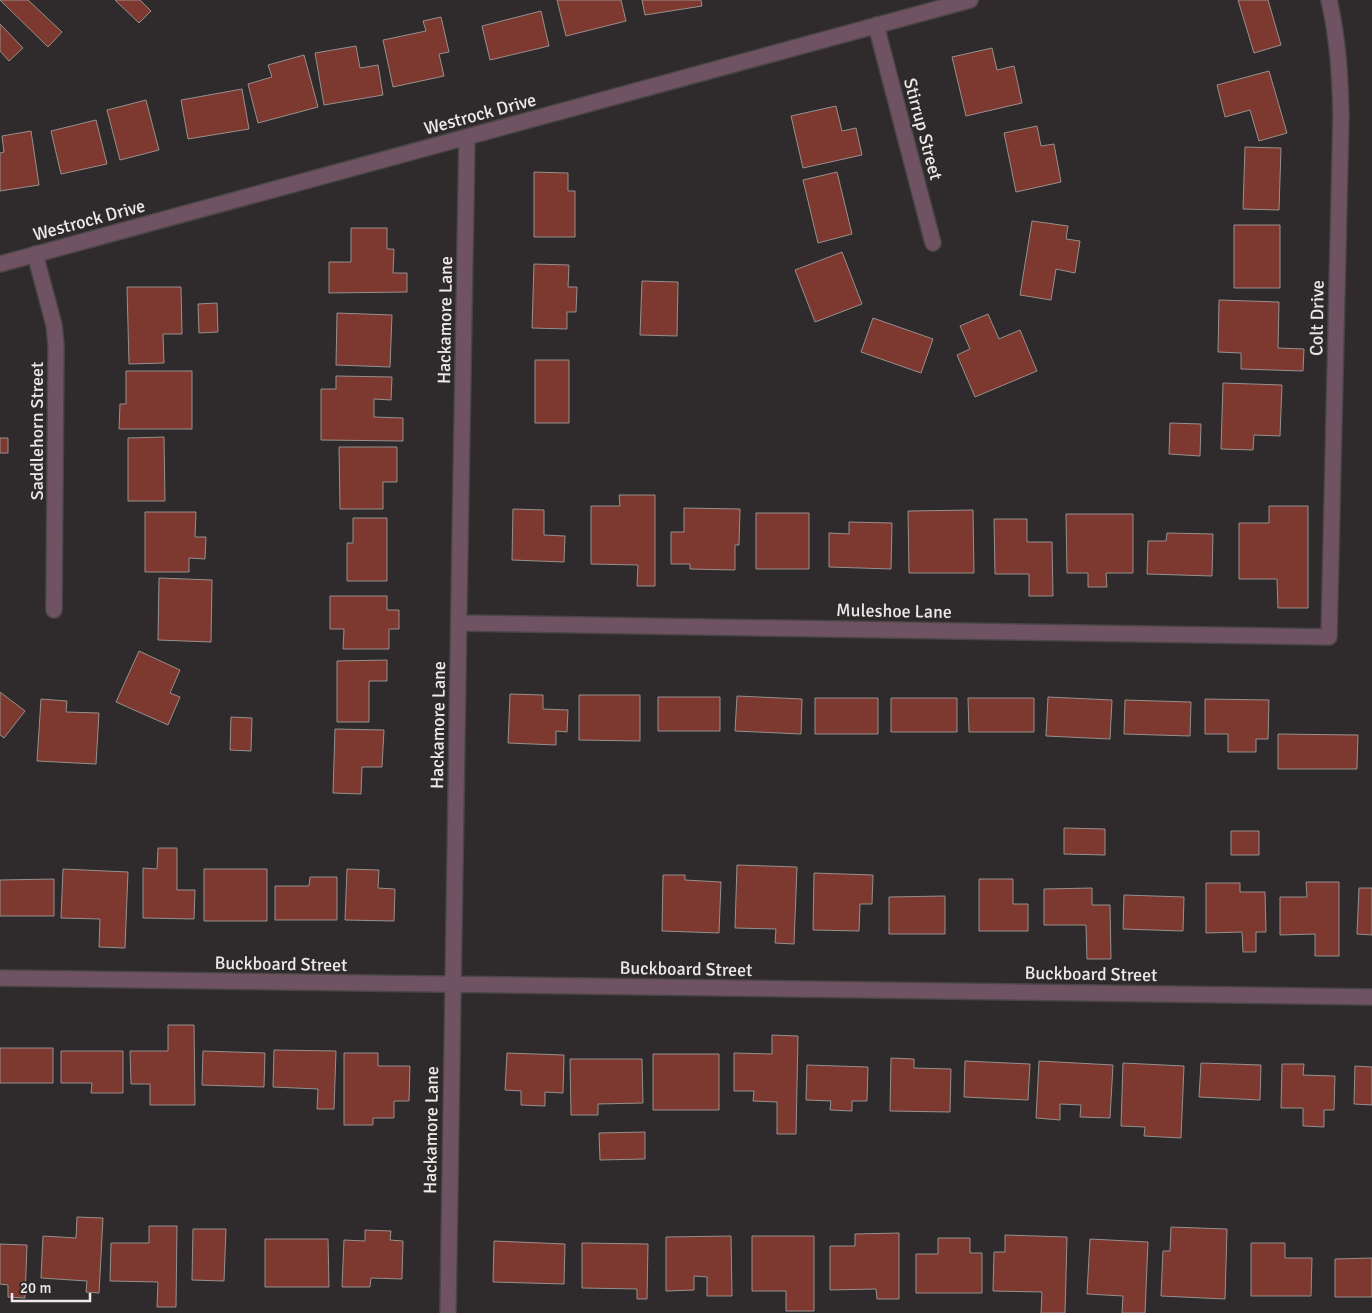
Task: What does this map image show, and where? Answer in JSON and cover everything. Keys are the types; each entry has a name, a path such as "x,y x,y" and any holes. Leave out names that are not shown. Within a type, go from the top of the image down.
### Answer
{"street":[{"name":"Westrock Drive","path":"0,264 970,0"},
{"name":"Colt Drive","path":"1329,0 1335,24 1340,65 1340,115 1329,637"},
{"name":"Stirrup Street","path":"876,25 934,242"},
{"name":"Hackamore Lane","path":"448,1313 451,985 467,137"},
{"name":"Saddlehorn Street","path":"35,254 54,325 56,344 54,610"},
{"name":"Muleshoe Lane","path":"459,623 1329,637"},
{"name":"Buckboard Street","path":"0,978 1372,997"}],"building":[{"path":"0,0 28,0 62,32 48,47"},
{"path":"115,0 140,0 151,11 139,23"},
{"path":"557,0 621,0 626,21 566,36"},
{"path":"642,0 701,0 702,6 645,15"},
{"path":"1238,0 1268,0 1281,45 1254,53"},
{"path":"541,11 549,46 490,60 482,26"},
{"path":"441,17 449,52 439,54 444,76 393,87 383,40 426,31 423,21"},
{"path":"0,24 23,48 9,61 0,51"},
{"path":"356,46 360,68 378,65 383,95 324,105 315,53"},
{"path":"992,48 997,70 1014,66 1022,103 966,116 952,57"},
{"path":"304,55 318,107 258,123 248,84 272,77 268,65"},
{"path":"1269,71 1287,133 1259,141 1250,110 1225,117 1217,85"},
{"path":"242,89 249,129 188,139 181,100"},
{"path":"146,100 159,150 120,160 107,110"},
{"path":"836,106 842,131 856,128 862,155 803,168 791,116"},
{"path":"96,120 107,164 61,174 51,131"},
{"path":"1037,126 1041,146 1054,144 1061,182 1016,192 1004,133"},
{"path":"31,131 39,185 0,191 0,153 4,152 2,136"},
{"path":"1245,147 1281,148 1279,210 1243,209"},
{"path":"534,172 568,173 568,191 575,191 575,237 534,237"},
{"path":"837,172 852,234 818,243 803,180"},
{"path":"1032,221 1068,226 1066,239 1080,241 1075,273 1056,269 1051,300 1020,295"},
{"path":"1234,225 1280,225 1280,288 1234,288"},
{"path":"351,228 387,228 387,249 394,249 393,273 407,273 407,292 329,293 329,262 351,262"},
{"path":"842,252 862,304 815,322 795,270"},
{"path":"534,264 569,265 568,287 577,287 576,312 567,312 567,329 532,328"},
{"path":"642,281 678,282 677,336 640,335"},
{"path":"127,287 181,287 182,334 163,334 164,363 129,364"},
{"path":"1219,300 1279,302 1278,348 1304,349 1303,371 1241,369 1241,353 1218,352"},
{"path":"217,303 218,332 199,333 198,304"},
{"path":"337,313 392,315 390,367 336,365"},
{"path":"988,314 999,339 1020,330 1037,371 975,397 957,355 970,349 960,326"},
{"path":"873,318 933,339 921,373 861,352"},
{"path":"535,360 569,360 569,423 535,423"},
{"path":"126,371 192,371 192,429 119,429 120,404 126,404"},
{"path":"336,376 392,377 391,400 374,399 374,417 403,418 403,441 321,440 321,389 336,389"},
{"path":"1223,383 1282,385 1280,436 1254,435 1253,450 1221,449"},
{"path":"1170,423 1201,424 1200,456 1169,454"},
{"path":"164,437 165,501 128,501 128,438"},
{"path":"0,438 8,438 8,453 0,453"},
{"path":"339,447 397,447 397,482 383,482 383,509 340,509"},
{"path":"619,495 655,495 655,586 637,586 638,565 591,564 591,506 620,506"},
{"path":"1269,506 1308,506 1308,608 1278,608 1277,579 1239,579 1239,523 1269,523"},
{"path":"684,508 740,509 739,545 735,545 735,570 690,569 690,564 671,564 671,532 684,532"},
{"path":"513,509 544,510 544,535 565,536 564,562 512,560"},
{"path":"973,510 974,573 909,573 908,511"},
{"path":"145,512 196,512 195,537 206,537 205,559 189,558 189,572 145,572"},
{"path":"756,513 809,513 809,569 756,569"},
{"path":"1066,514 1133,514 1133,573 1106,573 1107,587 1088,587 1088,573 1067,573"},
{"path":"353,518 387,518 387,581 347,581 347,543 353,543"},
{"path":"994,519 1027,519 1027,542 1052,542 1053,596 1029,596 1029,574 995,574"},
{"path":"849,522 892,523 891,569 829,567 829,533 849,534"},
{"path":"1167,533 1213,534 1212,576 1147,574 1148,541 1166,541"},
{"path":"159,578 212,580 211,642 158,640"},
{"path":"330,596 387,596 387,610 399,610 399,629 389,629 389,649 343,649 344,629 330,629"},
{"path":"139,651 180,670 170,693 180,697 168,725 116,702"},
{"path":"387,660 387,681 369,681 369,722 337,722 337,661"},
{"path":"0,692 25,711 4,738 0,735"},
{"path":"510,694 543,695 543,709 568,710 567,732 556,731 556,745 508,743"},
{"path":"579,695 640,695 640,741 579,740"},
{"path":"737,696 802,699 801,734 735,731"},
{"path":"658,697 720,697 720,731 658,731"},
{"path":"1048,697 1112,700 1110,739 1046,736"},
{"path":"815,698 878,698 878,734 815,734"},
{"path":"891,698 957,698 957,732 891,732"},
{"path":"968,698 1034,698 1034,732 969,732"},
{"path":"41,699 67,701 66,712 99,713 96,764 37,761"},
{"path":"1205,699 1269,700 1268,739 1256,739 1256,752 1228,752 1228,734 1205,734"},
{"path":"1125,700 1191,702 1190,736 1124,734"},
{"path":"231,717 252,718 251,751 230,750"},
{"path":"335,729 384,730 382,767 362,767 361,794 333,793"},
{"path":"1278,734 1358,735 1357,769 1278,769"},
{"path":"1064,828 1105,829 1105,855 1064,854"},
{"path":"1231,831 1259,831 1259,855 1231,855"},
{"path":"158,848 177,848 177,890 195,890 194,919 143,918 143,868 157,869"},
{"path":"737,865 797,867 794,944 775,943 776,929 735,928"},
{"path":"63,869 128,872 125,948 99,947 100,919 61,918"},
{"path":"204,869 267,869 267,921 204,921"},
{"path":"347,869 379,870 378,888 395,889 394,921 345,920"},
{"path":"814,873 873,875 872,904 860,904 859,931 813,930"},
{"path":"663,875 685,875 685,880 721,882 719,933 662,931"},
{"path":"310,877 337,877 337,920 275,920 275,886 309,886"},
{"path":"54,879 54,916 0,916 0,880"},
{"path":"979,879 1013,879 1013,904 1028,904 1028,931 979,931"},
{"path":"1306,882 1339,882 1339,956 1315,956 1315,934 1280,935 1280,897 1307,897"},
{"path":"1206,883 1240,883 1240,892 1265,892 1266,932 1256,932 1256,952 1243,952 1242,932 1206,933"},
{"path":"1092,888 1092,905 1110,905 1111,959 1087,959 1086,925 1044,925 1044,889"},
{"path":"1359,888 1372,888 1372,935 1357,934"},
{"path":"1124,895 1184,897 1183,931 1123,929"},
{"path":"945,896 945,934 889,934 889,897"},
{"path":"168,1025 194,1025 195,1105 150,1105 150,1084 131,1084 130,1051 168,1051"},
{"path":"772,1035 798,1036 796,1134 777,1134 777,1102 753,1101 754,1091 734,1091 734,1053 772,1054"},
{"path":"0,1048 53,1048 53,1083 0,1083"},
{"path":"274,1050 336,1051 334,1109 317,1109 318,1089 273,1087"},
{"path":"61,1051 123,1051 123,1093 91,1093 92,1083 61,1083"},
{"path":"203,1051 265,1053 264,1087 202,1085"},
{"path":"344,1053 378,1053 378,1066 410,1066 409,1101 394,1101 394,1118 373,1118 373,1125 344,1125"},
{"path":"507,1053 564,1055 563,1093 545,1092 545,1106 521,1105 521,1091 505,1090"},
{"path":"653,1054 719,1054 719,1110 653,1110"},
{"path":"891,1058 914,1059 914,1068 951,1069 950,1112 890,1111"},
{"path":"570,1059 642,1059 643,1103 598,1104 598,1115 571,1115"},
{"path":"965,1061 1030,1064 1028,1100 964,1097"},
{"path":"1039,1061 1113,1065 1110,1118 1080,1117 1081,1105 1060,1104 1060,1120 1036,1118"},
{"path":"1123,1063 1184,1066 1181,1138 1144,1136 1145,1127 1121,1126"},
{"path":"1201,1063 1261,1065 1260,1100 1199,1097"},
{"path":"1282,1064 1304,1064 1303,1075 1335,1076 1334,1110 1324,1110 1324,1127 1303,1126 1303,1108 1281,1108"},
{"path":"807,1065 868,1067 867,1101 852,1101 852,1111 830,1110 831,1101 806,1100"},
{"path":"1355,1066 1372,1067 1372,1105 1354,1104"},
{"path":"645,1132 645,1159 600,1160 599,1133"},
{"path":"77,1217 103,1218 99,1293 86,1292 87,1281 41,1278 43,1236 76,1238"},
{"path":"149,1226 177,1226 176,1307 157,1307 158,1282 110,1281 111,1243 149,1243"},
{"path":"1171,1227 1227,1229 1225,1299 1161,1296 1163,1251 1170,1251"},
{"path":"193,1229 226,1229 224,1281 192,1280"},
{"path":"365,1230 391,1231 390,1240 403,1241 402,1279 371,1278 370,1287 342,1287 344,1240 365,1241"},
{"path":"899,1233 899,1299 877,1299 876,1289 830,1290 830,1246 855,1246 855,1234"},
{"path":"1005,1235 1067,1237 1065,1313 1041,1313 1042,1292 993,1291 994,1252 1005,1252"},
{"path":"731,1236 732,1296 707,1296 707,1277 694,1276 694,1290 666,1291 666,1237"},
{"path":"752,1236 814,1236 814,1311 786,1311 786,1291 752,1291"},
{"path":"938,1238 970,1238 970,1253 982,1253 982,1293 916,1293 916,1254 938,1254"},
{"path":"265,1239 328,1239 329,1287 265,1287"},
{"path":"1090,1239 1148,1242 1145,1313 1122,1313 1123,1296 1087,1294"},
{"path":"494,1241 565,1244 564,1284 493,1282"},
{"path":"582,1243 648,1244 647,1299 637,1299 637,1289 582,1288"},
{"path":"1251,1243 1285,1243 1285,1258 1312,1258 1311,1296 1251,1296"},
{"path":"0,1244 27,1245 25,1298 8,1297 8,1285 0,1284"},
{"path":"1372,1258 1372,1297 1335,1297 1335,1259"}]}
